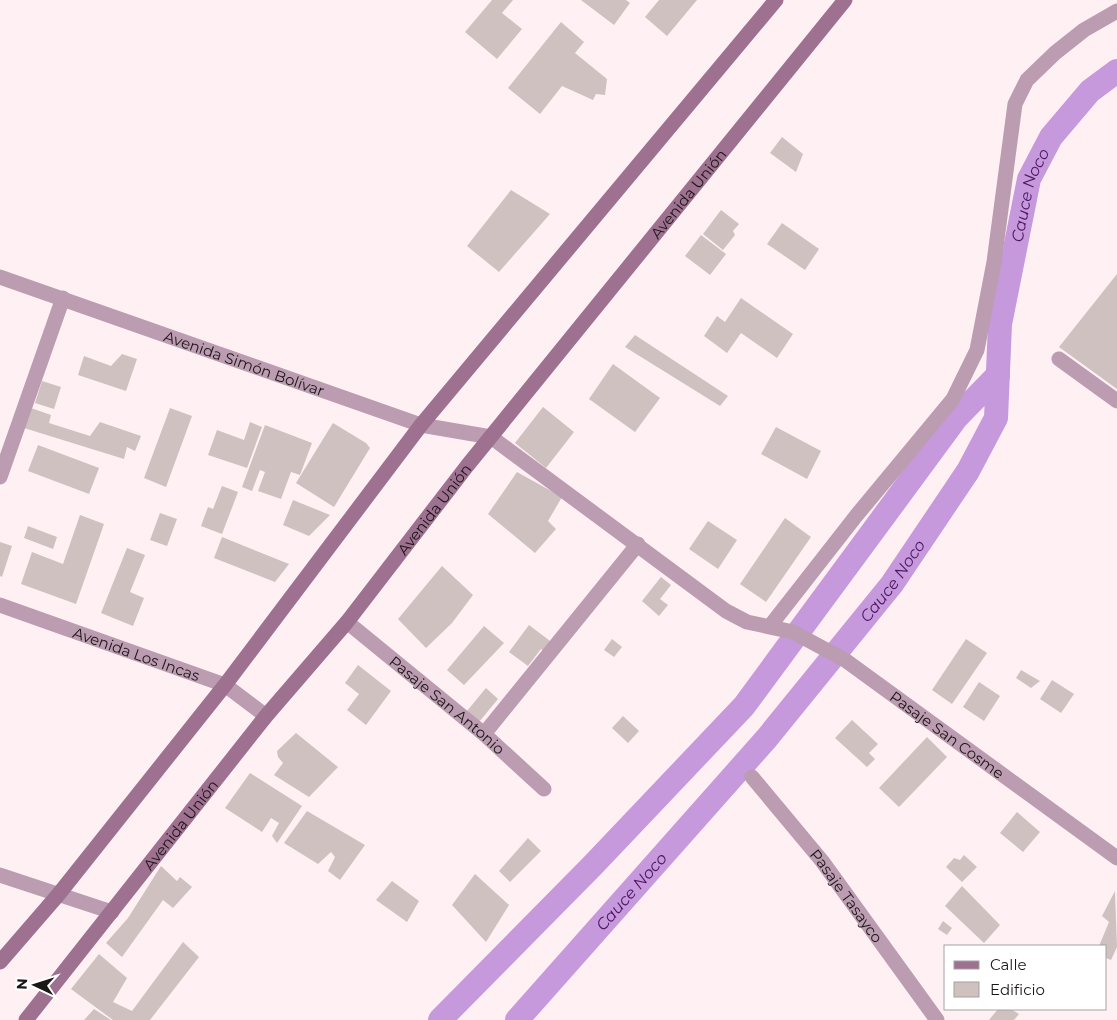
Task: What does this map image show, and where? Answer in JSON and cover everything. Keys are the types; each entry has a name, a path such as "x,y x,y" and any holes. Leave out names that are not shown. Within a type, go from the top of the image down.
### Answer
{"main road":[{"path":"0,962 58,895 225,685 421,425 776,0"},
{"name":"Avenida Unión","path":"26,1020 266,716 347,622 491,437 845,0"}],"street":[{"path":"770,626 856,516 953,399 977,350 994,262 1015,104 1027,80 1055,53 1084,30 1117,11"},
{"name":"Avenida Simón Bolívar","path":"0,277 421,425 491,437"},
{"path":"0,478 63,298"},
{"path":"1060,359 1117,402"},
{"name":"Pasaje San Cosme","path":"491,437 726,611 748,622 793,632 845,660 1117,858"},
{"path":"484,734 638,544"},
{"name":"Avenida Los Incas","path":"0,606 225,685 266,716"},
{"name":"Pasaje San Antonio","path":"347,622 484,734 544,790"},
{"name":"Pasaje Tasayco","path":"752,777 822,861 936,1020"},
{"path":"0,875 112,912"}],"building":[{"path":"492,0 513,0 502,13 522,29 497,59 465,32"},
{"path":"581,0 626,0 630,3 614,25"},
{"path":"659,0 697,0 667,36 645,17"},
{"path":"561,22 584,42 575,53 607,79 605,95 596,94 593,100 562,86 540,114 508,88"},
{"path":"782,137 803,154 796,172 770,153"},
{"path":"511,190 550,214 499,272 467,246"},
{"path":"721,210 739,224 733,231 735,235 723,250 703,234"},
{"path":"782,223 819,249 805,270 767,244"},
{"path":"701,235 726,254 710,275 685,256"},
{"path":"1117,274 1117,389 1059,347"},
{"path":"741,298 793,334 777,358 741,333 727,353 704,336 717,316 725,322"},
{"path":"635,335 728,396 720,406 625,347"},
{"path":"122,354 137,359 126,391 78,375 84,356 111,366"},
{"path":"613,364 660,398 635,432 589,399"},
{"path":"42,381 61,387 54,409 35,403"},
{"path":"543,407 574,432 546,468 515,443"},
{"path":"31,408 51,415 49,423 90,436 100,422 141,436 135,451 127,447 124,459 24,428"},
{"path":"170,408 192,416 166,487 144,478"},
{"path":"250,422 262,427 247,468 208,455 217,430 244,440"},
{"path":"333,423 366,443 370,448 334,507 296,483"},
{"path":"265,425 312,443 300,475 291,472 281,499 258,491 265,472 260,470 252,491 242,487"},
{"path":"776,427 821,451 807,479 761,454"},
{"path":"38,445 99,468 89,494 28,471"},
{"path":"517,472 562,497 548,521 556,529 535,553 488,514"},
{"path":"222,486 238,492 222,534 201,526 208,507 213,509"},
{"path":"293,500 330,515 309,536 283,525"},
{"path":"160,513 177,519 167,546 150,540"},
{"path":"80,515 104,524 76,604 21,584 32,552 63,564"},
{"path":"785,518 811,537 766,602 740,584"},
{"path":"708,521 737,540 718,569 689,549"},
{"path":"28,526 57,537 53,549 24,538"},
{"path":"222,537 289,564 275,582 214,558"},
{"path":"0,542 12,546 2,577 0,576"},
{"path":"127,548 145,555 130,592 144,598 133,626 101,613"},
{"path":"442,566 473,595 452,623 426,648 398,619"},
{"path":"661,577 671,585 660,599 668,605 659,616 642,601"},
{"path":"529,625 554,644 547,654 541,649 528,666 509,652"},
{"path":"484,626 504,643 464,685 447,670"},
{"path":"612,639 622,647 614,657 604,650"},
{"path":"966,639 987,653 952,704 932,690"},
{"path":"358,665 391,691 366,725 347,710 359,694 345,683"},
{"path":"1021,670 1040,681 1031,688 1016,678"},
{"path":"1052,680 1074,694 1061,713 1040,699"},
{"path":"979,682 1000,696 984,721 963,707"},
{"path":"486,688 498,699 479,722 467,711"},
{"path":"623,716 639,731 628,743 612,728"},
{"path":"852,720 878,744 869,753 875,759 867,767 835,738"},
{"path":"296,733 338,767 309,797 274,775 283,763 278,757 277,751"},
{"path":"927,737 947,757 899,807 879,788"},
{"path":"250,773 302,806 277,843 272,836 279,823 271,818 262,832 225,808"},
{"path":"307,811 365,845 340,880 328,871 335,857 331,852 318,864 284,843"},
{"path":"1017,812 1040,832 1023,852 1000,833"},
{"path":"528,838 541,851 510,882 499,871"},
{"path":"964,855 977,867 962,882 946,867 954,858 960,860"},
{"path":"161,866 177,881 180,877 192,887 173,908 163,900 122,957 106,943 128,918"},
{"path":"475,874 509,905 486,942 452,905"},
{"path":"392,881 419,901 407,922 376,900"},
{"path":"962,886 1000,925 984,943 945,906"},
{"path":"1115,891 1117,947 1111,960 1107,958 1107,945 1099,945 1109,922 1102,916"},
{"path":"943,921 952,928 947,935 938,929"},
{"path":"183,942 199,957 150,1020 113,1020 71,989 99,954 127,978 113,1002 132,1011"},
{"path":"94,1009 111,1020 84,1020"},
{"path":"997,1010 1013,1010 1019,1014 1014,1020 989,1020"}],"waterway":[{"name":"Cauce Noco","path":"517,1020 767,738 892,584 968,471 996,418 1000,324 1029,179 1051,137 1090,91 1117,71"},
{"path":"440,1020 593,865 744,706 957,417 998,375"}]}
